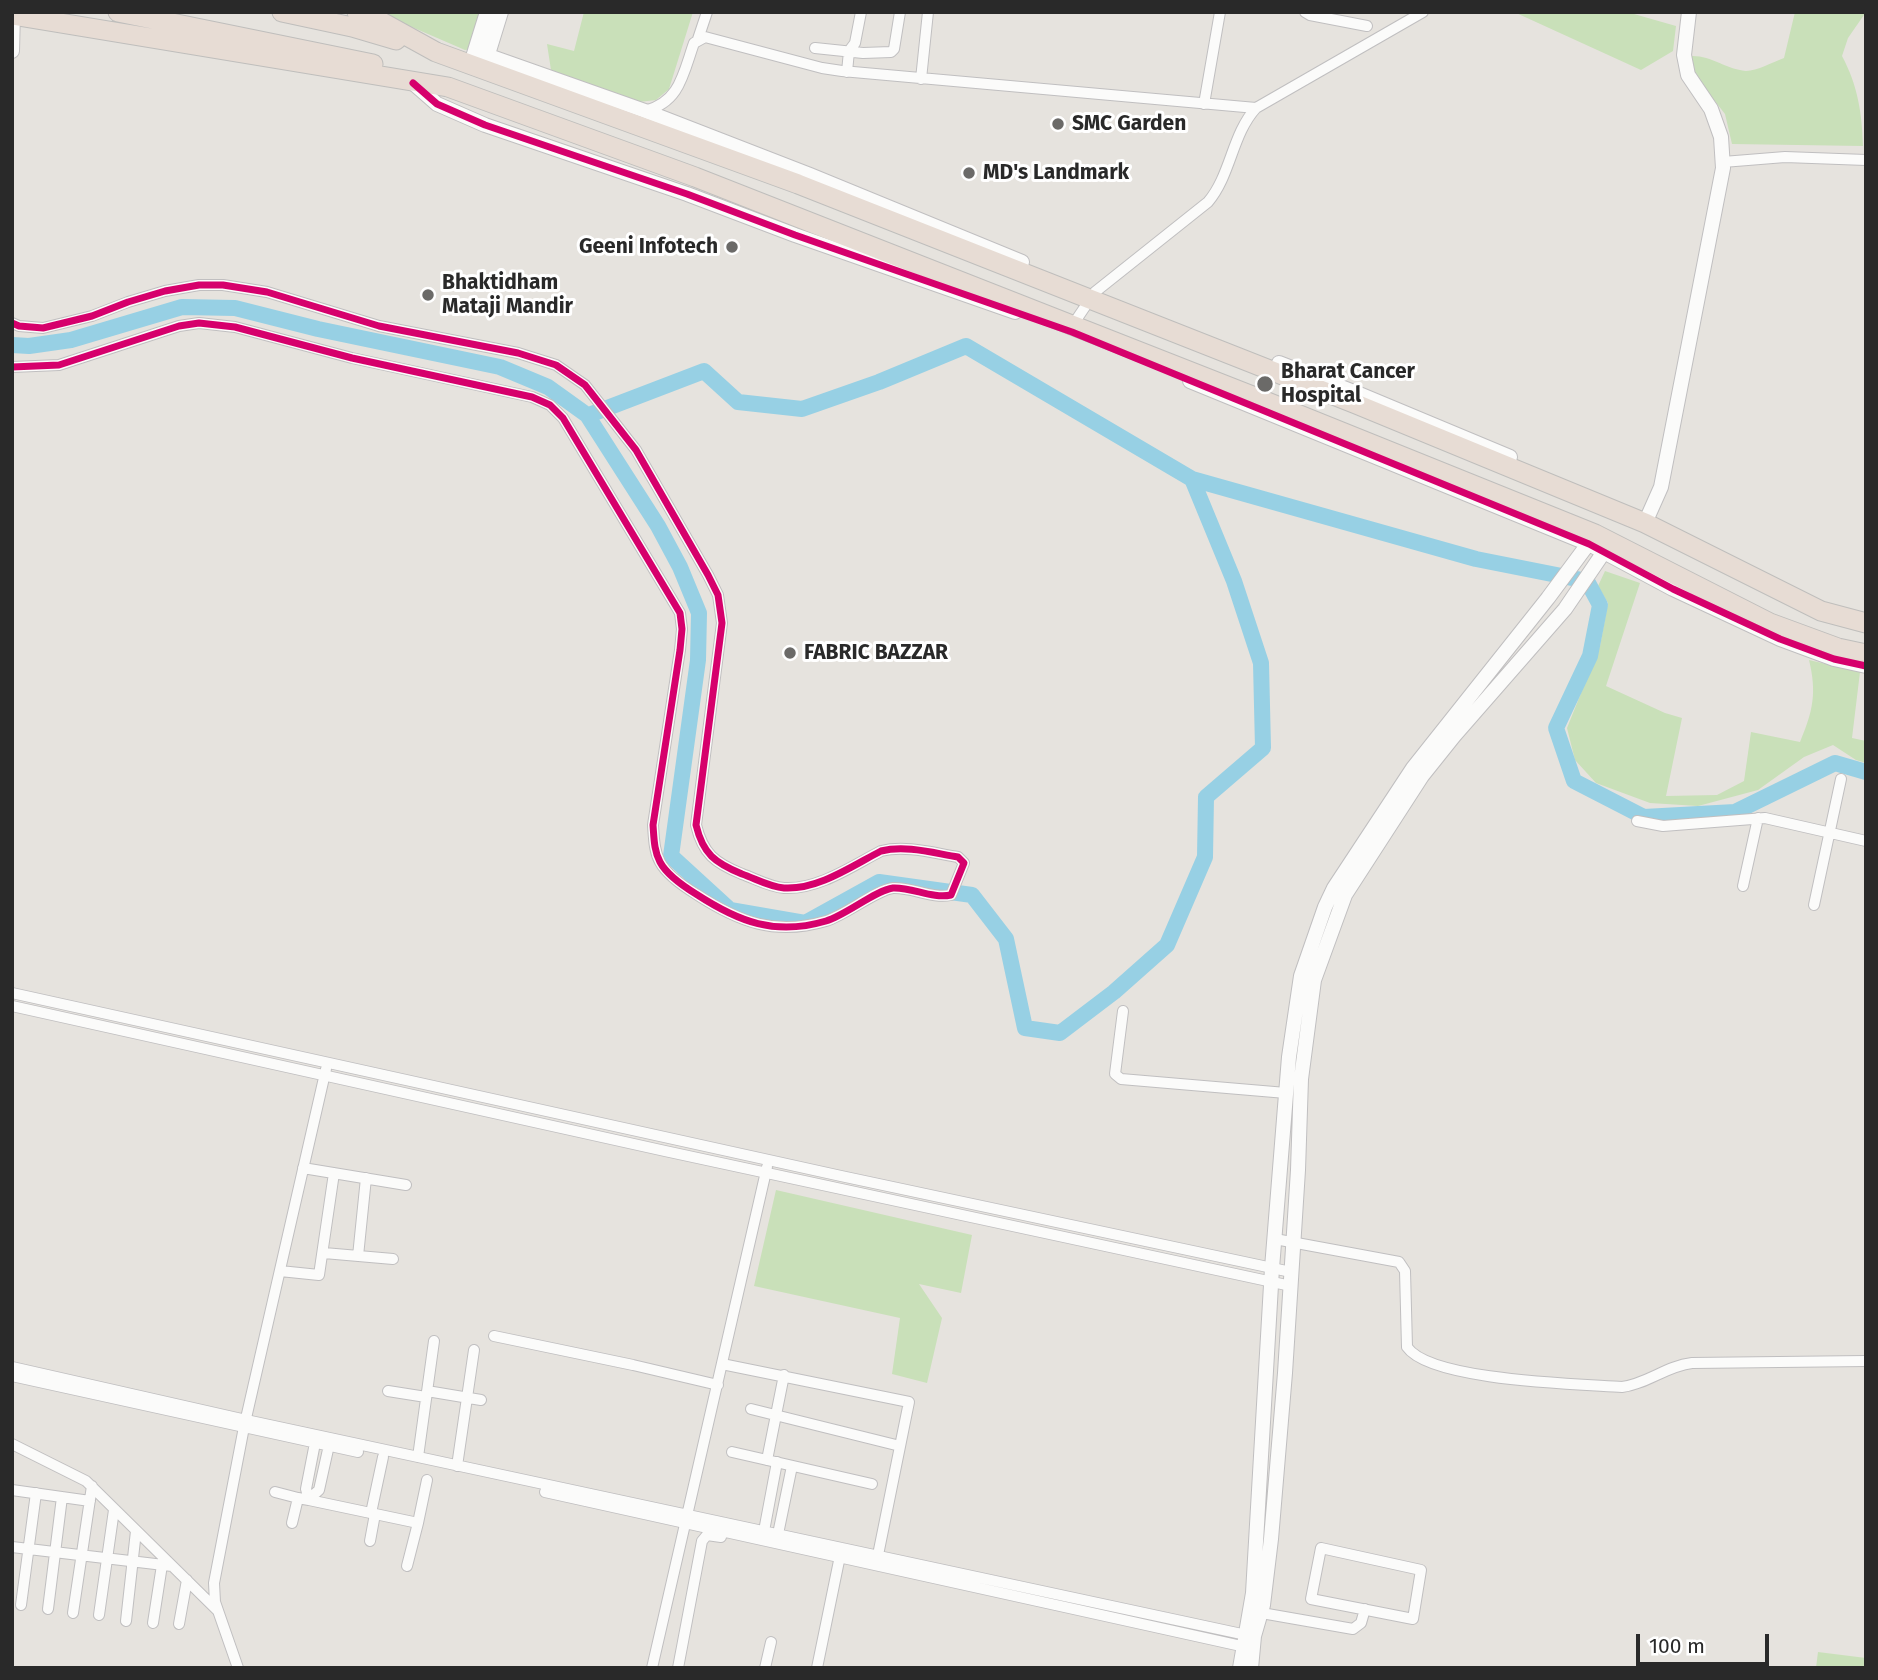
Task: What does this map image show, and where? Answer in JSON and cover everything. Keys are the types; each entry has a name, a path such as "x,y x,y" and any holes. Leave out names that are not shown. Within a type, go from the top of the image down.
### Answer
{"highway":[{"path":"118,12 377,64 448,87 695,177 947,282 1071,328 1770,623 1838,648 1866,654"},
{"path":"282,12 382,35 436,52 479,60 795,176 945,243 1092,296 1647,519 1821,611 1866,623"},
{"path":"13,14 448,87"},
{"path":"367,14 436,52"},
{"path":"931,225 945,243"}],"street":[{"path":"479,60 487,12"},
{"path":"479,60 501,12"},
{"path":"645,111 660,107 671,99 707,12"},
{"path":"847,72 860,12"},
{"path":"815,48 852,47 863,53 884,54 894,49 901,12"},
{"path":"921,79 928,12"},
{"path":"1204,104 1220,12"},
{"path":"1306,12 1367,26"},
{"path":"1071,328 1092,296 1208,202 1219,186 1246,121 1256,108 1423,12"},
{"path":"1689,12 1684,55 1688,75 1711,109 1721,137 1723,162 1708,252 1661,487 1647,519 1794,589 1866,617"},
{"path":"12,51 13,14"},
{"path":"698,39 720,39 822,68 847,72 1256,108"},
{"path":"861,73 863,53"},
{"path":"413,83 437,104 485,125 687,194 795,235 947,282"},
{"path":"600,104 645,111 795,176 931,225 1092,296"},
{"path":"1723,162 1786,157 1866,160"},
{"path":"12,323 43,328 92,316 165,291 199,285 223,285 267,292 379,326 537,357 572,374 597,399 635,450 718,595 722,622 696,825 701,844 707,853 733,870 785,888 818,883 892,848 958,857 964,863 951,895 889,889 838,917 786,928 747,922 717,908 686,888 661,863 653,825 680,650 680,613 563,418 551,405 533,397 498,388 352,358 216,324 179,326 59,365 12,367"},
{"path":"1240,1668 1271,1539 1291,1279 1308,978 1325,907 1334,888 1413,768 1548,598 1597,548"},
{"path":"1255,1612 1253,1592 1272,1275 1297,991 1308,978 1345,895 1422,776 1565,609 1597,548"},
{"path":"1597,548 1740,622 1834,659 1866,666"},
{"path":"1814,905 1841,779"},
{"path":"1743,886 1758,818"},
{"path":"1636,821 1663,826 1758,818 1866,841"},
{"path":"12,993 328,1063 767,1166 1291,1279"},
{"path":"12,1006 665,1151 767,1166 1253,1264 1272,1275"},
{"path":"1123,1011 1115,1074 1121,1079 1286,1093"},
{"path":"238,1668 219,1612 214,1583 245,1424 328,1063"},
{"path":"652,1668 767,1166"},
{"path":"303,1168 406,1185"},
{"path":"280,1271 319,1275 334,1173"},
{"path":"358,1256 366,1178"},
{"path":"1253,1264 1275,1244 1292,1242 1399,1262 1405,1270 1406,1342 1410,1352 1474,1375 1622,1387 1639,1384 1669,1368 1692,1363 1866,1362"},
{"path":"324,1253 393,1259"},
{"path":"494,1336 718,1385"},
{"path":"418,1457 435,1341"},
{"path":"457,1466 474,1350"},
{"path":"722,1364 909,1402 878,1555"},
{"path":"12,1367 328,1446 687,1519 778,1534 840,1557"},
{"path":"764,1531 775,1415 784,1375"},
{"path":"12,1376 418,1457 840,1557 878,1555 1248,1641"},
{"path":"388,1391 481,1400"},
{"path":"751,1409 900,1446"},
{"path":"292,1523 305,1499 315,1443"},
{"path":"12,1444 70,1472 92,1486 167,1565 187,1580 219,1612"},
{"path":"305,1499 319,1490 328,1446"},
{"path":"732,1452 872,1484"},
{"path":"370,1541 383,1457"},
{"path":"778,1534 792,1466"},
{"path":"407,1566 427,1480"},
{"path":"73,1613 92,1486"},
{"path":"12,1490 90,1501"},
{"path":"275,1492 418,1523"},
{"path":"21,1605 36,1493"},
{"path":"48,1609 62,1497"},
{"path":"99,1615 114,1510"},
{"path":"126,1621 136,1531"},
{"path":"678,1668 702,1541 707,1535 840,1557 1248,1641"},
{"path":"12,1546 167,1565"},
{"path":"1321,1548 1421,1570 1413,1619 1365,1609 1311,1598 1321,1548"},
{"path":"817,1668 840,1557"},
{"path":"153,1623 167,1565"},
{"path":"676,1569 696,1574"},
{"path":"179,1624 187,1580"},
{"path":"1255,1612 1353,1629 1361,1623 1365,1609"},
{"path":"1248,1641 1251,1668"},
{"path":"765,1668 771,1642"}],"green space":[{"path":"377,12 508,12 498,47 465,50"},
{"path":"584,12 693,12 669,89 656,100 639,102 551,70 547,44 574,51"},
{"path":"1514,12 1627,12 1676,26 1673,51 1641,70"},
{"path":"1795,12 1866,12 1848,38 1842,56 1858,100 1863,146 1732,144 1725,114 1696,77 1691,56 1746,71 1784,58"},
{"path":"1605,571 1640,583 1606,686 1682,718 1666,796 1717,795 1744,781 1751,732 1800,742 1812,702 1813,682 1809,660 1860,672 1852,738 1866,741 1866,763 1856,760 1833,745 1804,757 1758,790 1698,806 1650,803 1596,783 1575,760 1567,728 1600,646 1608,603 1598,586"},
{"path":"776,1190 972,1235 961,1293 919,1284 942,1318 927,1383 892,1374 900,1318 754,1286"},
{"path":"1818,1652 1866,1658 1866,1668 1816,1668"}],"waterway":[{"path":"12,345 29,346 71,340 182,307 235,308 318,329 500,367 548,387 587,415 658,526 680,567 699,613 698,660 671,856 730,910 805,923 879,882 972,895 1006,939 1025,1028 1060,1033 1114,992 1167,945 1205,857 1206,797 1263,748 1261,663 1234,581 1192,479 1476,559 1587,581 1600,605 1590,656 1556,728 1574,781 1644,817 1735,812 1835,763 1866,772"},
{"path":"589,415 704,371 738,402 802,409 879,382 966,346 1192,479"}],"cycle path":[{"path":"413,83 437,104 485,125 687,194 795,235 1072,332 1589,544 1673,589 1780,639 1834,659 1866,666"},
{"path":"12,323 43,328 92,316 165,291 199,285 223,285 267,292 379,326 518,353 556,365 585,385 636,450 718,595 722,623 696,825 707,850 717,861 733,870 784,888 797,888 822,881 890,849 910,849 958,857 964,863 951,895 893,888 878,893 826,921 790,927 774,926 758,924 727,912 686,887 667,871 657,853 653,825 680,650 680,613 563,418 550,405 532,397 352,358 235,327 199,323 179,326 59,365 12,367"}],"place":[{"name":"SMC Garden","path":"1058,124"},
{"name":"MD's Landmark","path":"969,173"},
{"name":"Geeni Infotech","path":"732,247"},
{"name":"Bhaktidham Mataji Mandir","path":"428,295"},
{"name":"Bharat Cancer Hospital","path":"1265,384"},
{"name":"FABRIC BAZZAR","path":"790,653"}]}
